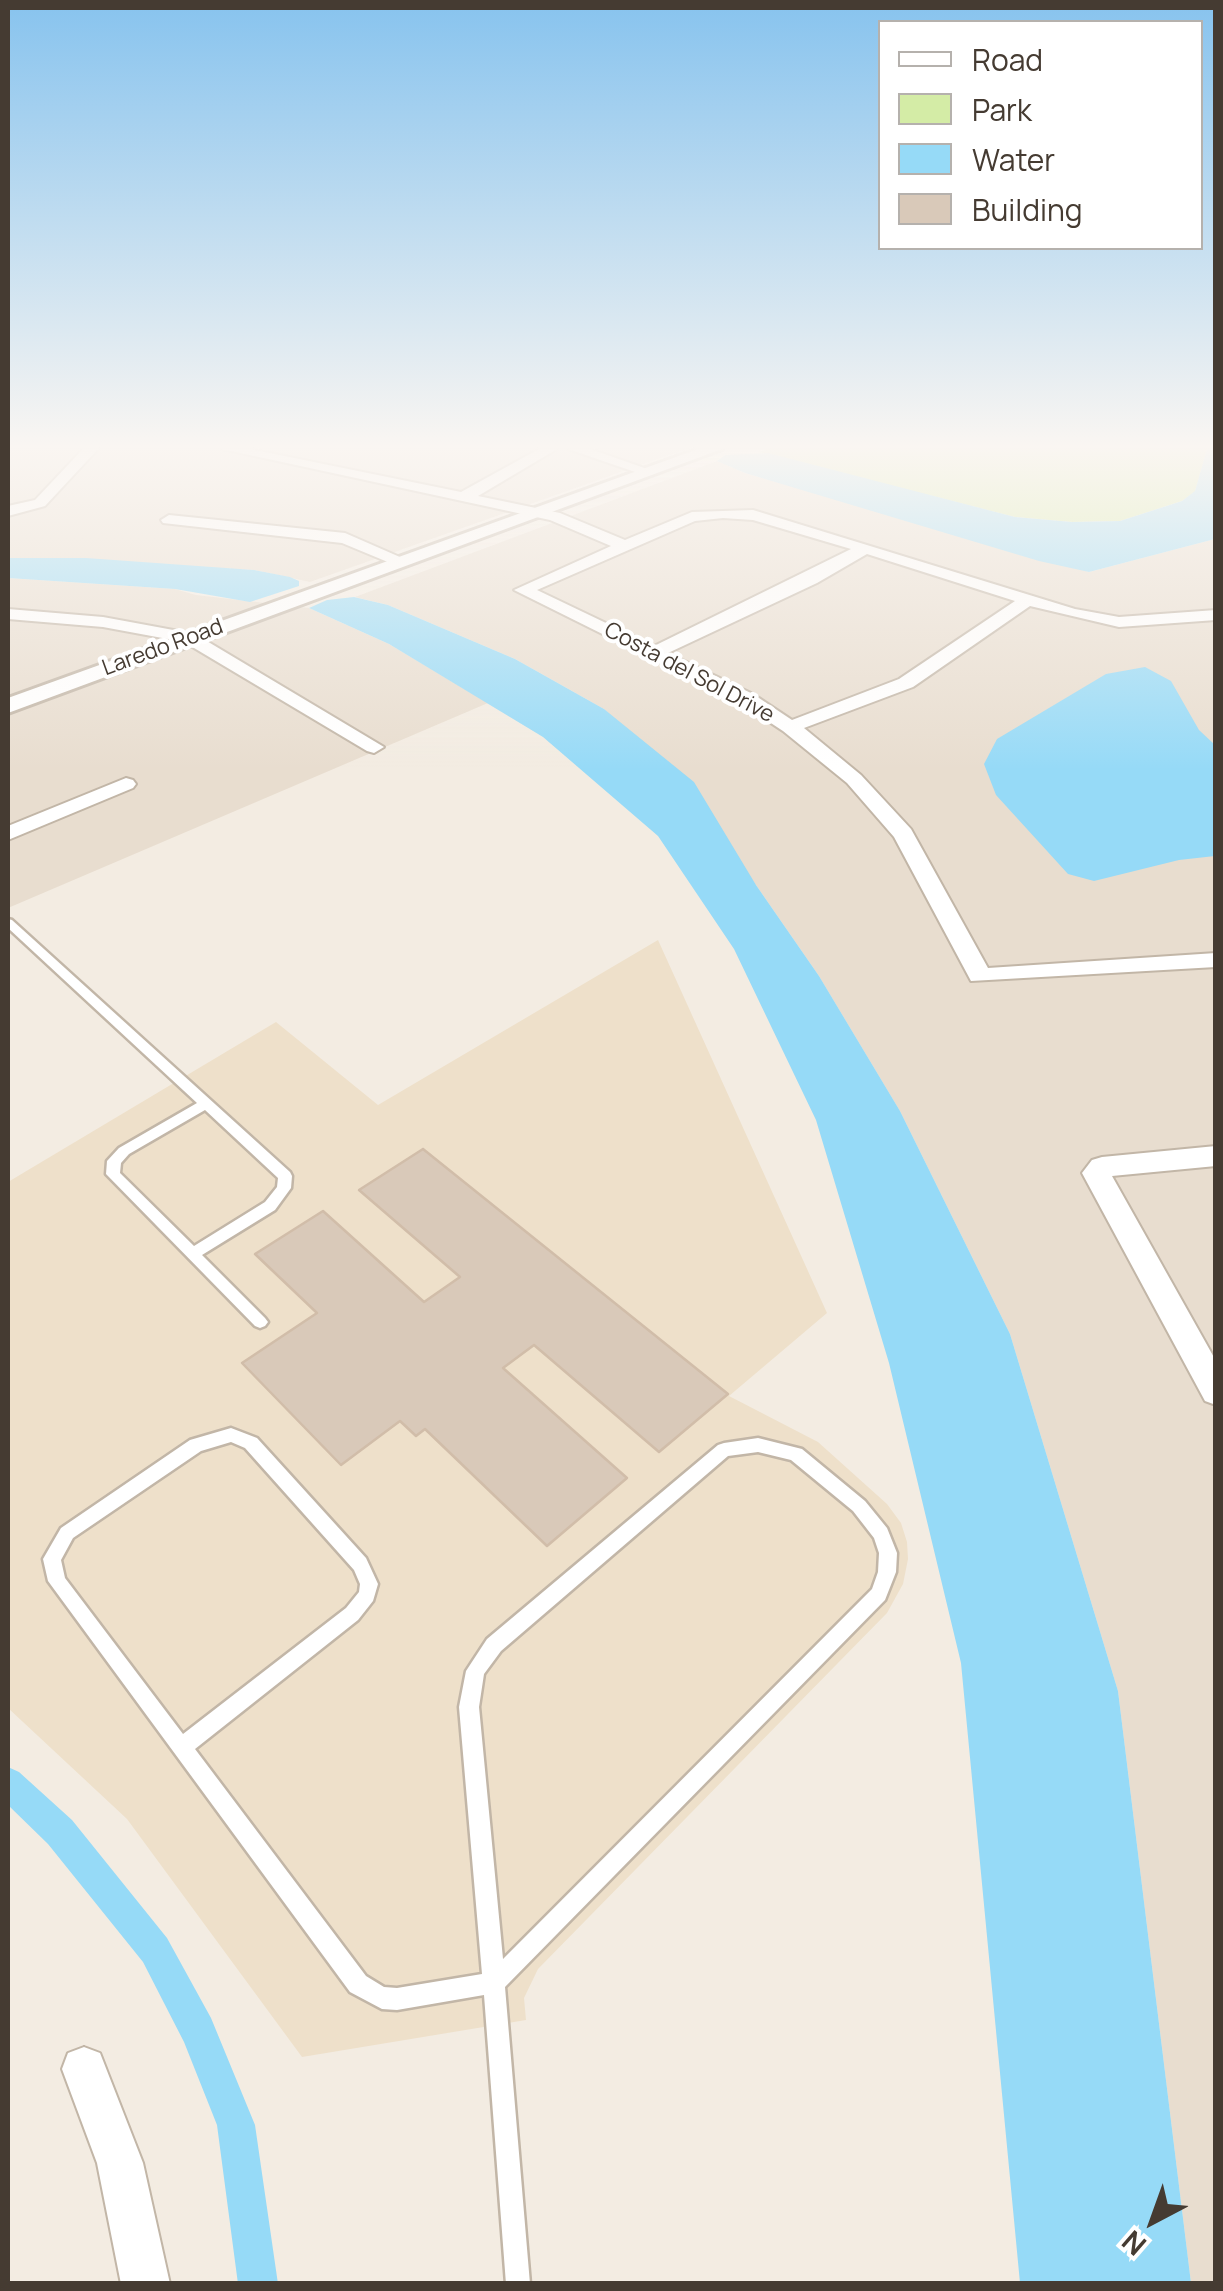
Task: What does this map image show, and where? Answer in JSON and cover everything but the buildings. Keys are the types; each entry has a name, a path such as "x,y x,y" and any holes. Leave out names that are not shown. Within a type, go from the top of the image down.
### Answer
{"street":[{"path":"387,556 401,561"},
{"name":"Laredo Road","path":"8,706 415,556"},
{"name":"Costa del Sol Drive","path":"602,556 523,590 746,698 790,727 854,779 903,834 980,976 1216,960"},
{"path":"656,652 794,588 852,556"},
{"name":"Costa del Sol Drive","path":"886,556 1028,600 1118,622 1216,616"},
{"path":"790,727 906,683 1028,600"},
{"path":"8,614 68,617 190,638 374,747"},
{"path":"8,834 126,784"},
{"path":"1214,1386 1096,1178 1098,1171 1114,1165 1216,1156"},
{"path":"84,2069 120,2163 146,2284"}],"lane":[{"path":"8,922 281,1170 285,1182 281,1195 270,1206 192,1254"},
{"path":"206,1104 124,1151 113,1168 117,1180 260,1322"},
{"path":"182,1747 352,1614 367,1595 369,1584 360,1564 252,1443 221,1436 196,1445 68,1533 55,1550 52,1570 182,1747 358,1984 382,1998 396,1999 494,1984 879,1594 887,1572 888,1553 881,1534 860,1506 796,1454 780,1448 740,1446 710,1459 494,1645 475,1670 469,1707 494,1984 518,2284"}],"shaded area":[{"path":"384,556 310,582 254,570 8,558"},
{"path":"464,556 1033,556 1089,572 1150,556 1215,556 1215,2283 1191,2283 1118,1691 1010,1334 900,1111 819,976 756,885 604,709 515,659 388,605 355,597"},
{"path":"8,578 175,589 309,608 389,644 488,703 8,908"},
{"path":"658,940 827,1313 729,1396 818,1442 887,1504 901,1523 907,1542 903,1584 887,1613 538,1969 524,1998 526,2020 302,2057 127,1819 8,1708 8,1182 276,1022 378,1105"}],"water":[{"path":"1022,556 1150,556 1089,572"},
{"path":"8,558 86,558 254,570 290,577 299,581 299,586 250,602 175,589 8,578"},
{"path":"354,597 388,605 515,659 604,709 694,782 900,1111 1010,1334 1118,1691 1191,2283 1020,2283 961,1663 889,1363 816,1120 734,949 658,836 543,737 389,644 309,608 327,600"},
{"path":"1145,667 1171,681 1199,730 1215,745 1215,856 1179,860 1094,881 1068,874 996,795 984,764 997,739 1106,674"}],"waterway":[{"path":"8,1783 60,1832 155,1950 198,2031 236,2125 258,2284"}]}
